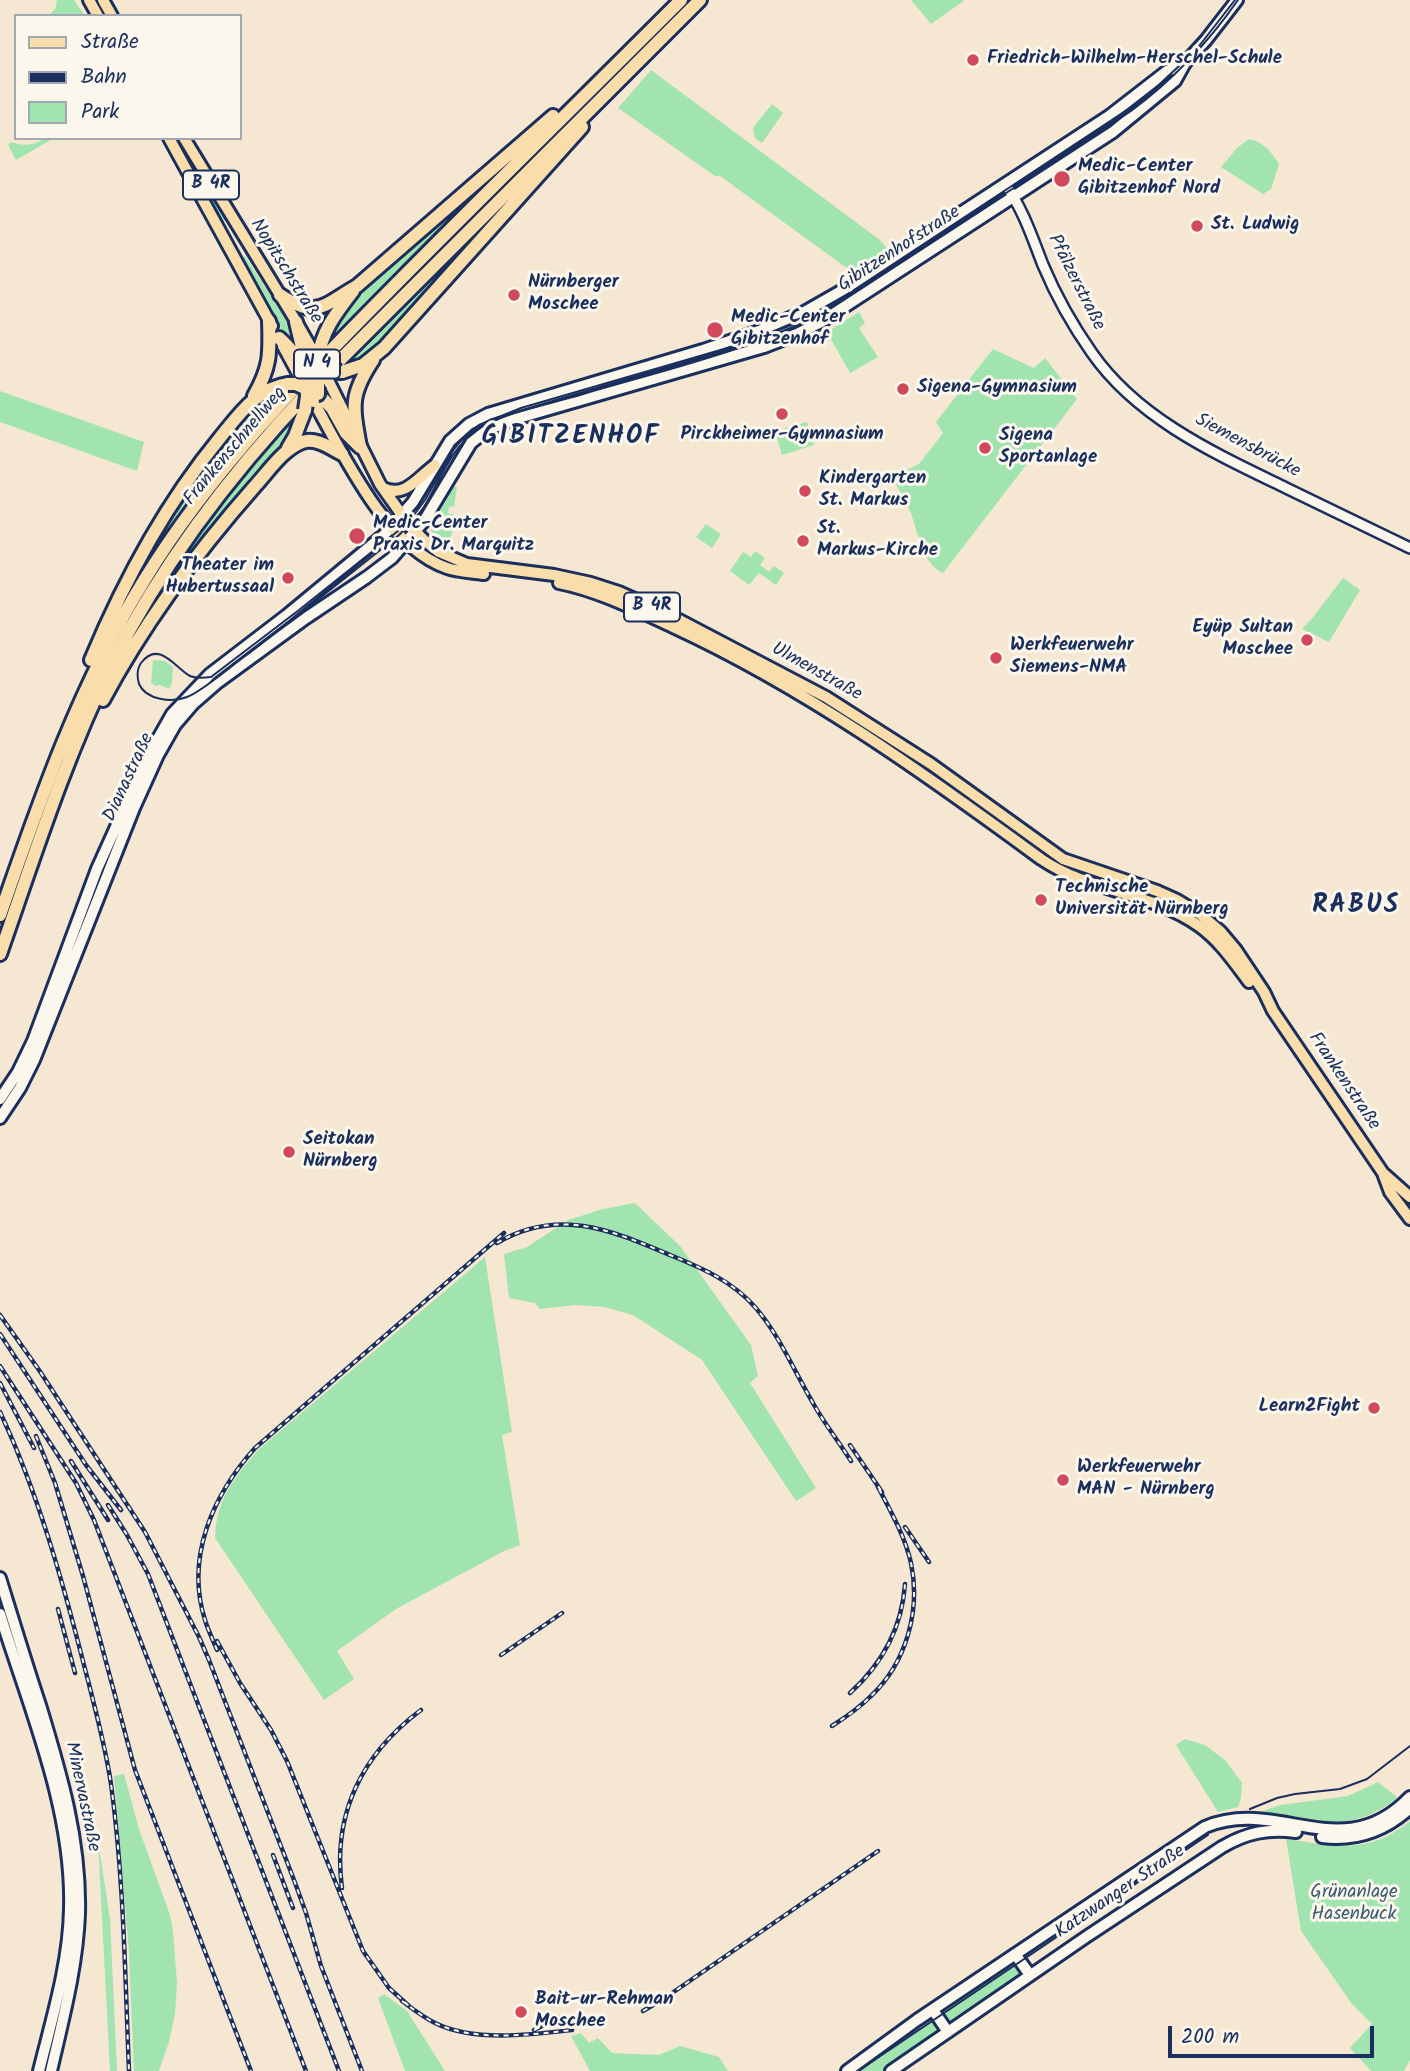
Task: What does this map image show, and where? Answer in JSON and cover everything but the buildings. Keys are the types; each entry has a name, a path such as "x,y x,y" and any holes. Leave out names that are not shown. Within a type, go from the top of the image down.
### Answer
{"highway":[{"name":"Frankenschnellweg","path":"0,954 102,655 144,580 185,518 230,460 337,343 681,0"},
{"name":"Frankenschnellweg","path":"0,915 48,780 76,726 96,697 131,627 187,538 250,457 346,353 700,0"},
{"path":"280,295 303,308 316,309 357,286 628,52"},
{"path":"360,447 354,399 358,384 375,357 642,58"},
{"path":"311,362 331,321 357,286"},
{"path":"76,726 98,712 135,643 174,584 219,527 283,455 295,436 314,400 311,362 296,322"},
{"path":"274,330 311,362 342,372 359,367 375,357"},
{"path":"76,726 82,682 116,603 143,550 192,474 250,402 261,384 274,330"},
{"path":"250,402 262,393 283,385 296,384 314,400 332,408 346,433 360,447"},
{"path":"283,455 298,444 313,441 342,454"}],"main road":[{"name":"Gibitzenhofstraße","path":"407,542 437,500 471,443 485,431 508,421 736,356 790,337 828,317 1135,116 1175,81 1185,63 1237,0"},
{"path":"93,7 96,1 104,1"},
{"name":"Gibitzenhofstraße","path":"392,527 420,491 454,436 481,416 702,350 806,311 848,287 1109,116 1167,71 1185,63"},
{"name":"Nopitschstraße","path":"170,140 274,330"},
{"name":"Nopitschstraße","path":"185,140 296,322"},
{"path":"274,330 291,337 296,322"},
{"name":"B 4R","path":"311,362 330,384 383,488 415,532"},
{"name":"B 4R","path":"311,362 314,400 332,436 392,527 407,542"},
{"path":"332,436 339,429 346,433"},
{"path":"383,488 391,491 408,488 435,465"},
{"name":"Dianastraße","path":"0,1099 29,1050 103,856 147,758 172,714 210,674 287,615 392,527"},
{"name":"Ulmenstraße","path":"415,532 439,552 462,562 591,583 662,611 851,712 942,772 1063,859 1178,900"},
{"name":"Ulmenstraße","path":"407,542 424,556 447,568 568,585 609,599 685,633 780,684 871,739 1055,868 1072,877 1165,908"},
{"name":"Dianastraße","path":"0,1118 34,1060 134,807 172,730 193,704 217,683 306,618 374,573 407,542"},
{"name":"Frankenstraße","path":"1178,900 1205,918 1229,941 1383,1173 1410,1198"},
{"name":"Frankenstraße","path":"1165,908 1186,918 1212,937 1273,1011"},
{"name":"Frankenstraße","path":"1383,1173 1387,1187 1410,1219"},
{"name":"Minervastraße","path":"0,1578 60,1770 73,1824 77,1856 79,1909 76,1953 51,2071"},
{"name":"Minervastraße","path":"0,1614 52,1780 69,1864 70,1906 66,1953 39,2071"},
{"name":"Katzwanger Straße","path":"847,2071 1015,1954 1189,1837 1217,1822 1243,1819 1328,1830 1353,1829 1385,1818 1410,1797"},
{"name":"Katzwanger Straße","path":"891,2071 1232,1841 1267,1831 1287,1831 1329,1838 1354,1837 1382,1828 1410,1808"},
{"name":"Katzwanger Straße","path":"1232,1841 1241,1830 1268,1821"},
{"path":"1217,1822 1227,1830 1232,1841"},
{"path":"1015,1954 1030,1975"},
{"path":"933,2010 948,2032"}],"street":[{"name":"Pfälzerstraße","path":"1005,184 1023,214 1043,265 1066,311 1093,355 1125,390"},
{"name":"Siemensbrücke","path":"1125,390 1154,415 1198,443 1410,548"}],"green space":[{"path":"57,0 74,0 84,14 51,14"},
{"path":"911,0 965,0 931,24"},
{"path":"661,26 664,30 333,360 329,356"},
{"path":"651,70 880,240 888,250 886,254 855,274 720,176 715,176 618,108"},
{"path":"772,104 783,113 762,143 755,138 753,128"},
{"path":"1249,139 1263,145 1279,164 1271,189 1263,194 1221,167 1238,147"},
{"path":"51,140 16,160 8,145 11,142 24,145"},
{"path":"176,140 180,140 227,220 223,222"},
{"path":"501,169 328,341 344,312 367,286"},
{"path":"521,187 408,316 366,359 344,364"},
{"path":"245,256 287,322 291,330 289,335 282,330 244,261"},
{"path":"859,312 865,323 859,328 878,357 850,373 827,332"},
{"name":"Sigena Sportanlage","path":"993,349 1034,368 1045,358 1077,399 943,573 936,569 925,555 910,511 892,477 919,464 943,433 936,422"},
{"path":"0,391 144,442 137,471 0,422"},
{"path":"279,393 187,501 155,547 122,604 140,562 189,483 253,405"},
{"path":"296,416 291,432 277,454 140,625 198,535"},
{"path":"807,422 814,445 782,455 775,431"},
{"path":"454,487 457,487 454,507 449,506 448,513 455,515 450,542 447,543 431,531 431,527"},
{"path":"706,524 721,534 712,548 696,537"},
{"path":"755,551 765,558 760,565 769,572 774,566 784,573 776,585 759,573 749,585 730,571 743,552 751,557"},
{"path":"1343,578 1360,590 1329,642 1302,629"},
{"path":"153,660 165,661 173,667 169,689 151,683"},
{"path":"635,1203 680,1246 751,1345 758,1376 750,1383 816,1488 796,1501 702,1360 633,1315 604,1307 576,1305 540,1309 535,1303 509,1298 504,1254 527,1247 568,1220"},
{"path":"485,1257 512,1432 502,1435 520,1545 396,1609 337,1651 354,1679 324,1700 215,1538 219,1512 234,1480 258,1450"},
{"path":"1185,1739 1205,1745 1226,1761 1242,1783 1238,1807 1218,1812 1176,1745"},
{"path":"124,1774 173,1931 177,1983 175,2014 159,2071 134,2071 129,1952 114,1776"},
{"path":"1378,1782 1398,1798 1363,1817 1332,1822 1260,1812 1280,1805 1348,1796"},
{"name":"Grünanlage Hasenbuck","path":"1410,1821 1410,2060 1404,2071 1371,2071 1350,2048 1372,2024 1352,2004 1301,1931 1286,1839 1336,1845 1366,1843 1395,1832"},
{"path":"98,1841 110,1919 117,2071 110,2071"},
{"path":"1012,1960 1023,1976 887,2071 850,2071"},
{"path":"384,1994 407,2011 445,2071 405,2071 378,1998"},
{"path":"581,2033 589,2043 598,2038 612,2053 659,2055 680,2046 719,2057 728,2071 590,2071 571,2036"}],"tram line":[{"path":"1235,0 1196,50 1145,98 812,316 724,349 521,408 479,425 454,449 425,500 408,523 299,610 211,677 190,676 161,655 148,656 141,663 138,673 142,689 160,699 174,700 194,694 286,625 399,535 424,507 459,447 485,425 525,410 744,346 776,334 837,304 1131,111 1189,60 1238,0"},
{"path":"1250,1809 1277,1798 1340,1789 1367,1779 1410,1746"},
{"path":"858,2071 1208,1835"}],"railway":[{"path":"497,1243 541,1226 584,1226 627,1238 716,1276 737,1290 764,1318 817,1410 851,1461"},
{"path":"217,1650 205,1620 198,1573 201,1550 215,1506 240,1466 255,1448 504,1233"},
{"path":"0,1315 145,1532 199,1637 294,1880 321,1966 362,2071"},
{"path":"0,1334 86,1465 121,1510"},
{"path":"0,1366 76,1483 94,1520 306,2071"},
{"path":"0,1383 34,1448"},
{"path":"0,1412 26,1474 58,1569 106,1754 119,1856 129,2071"},
{"path":"36,1436 55,1483 83,1576 135,1770 251,2071"},
{"path":"850,1445 882,1492"},
{"path":"71,1461 108,1520"},
{"path":"832,1726 862,1704 883,1683 902,1652 912,1617 914,1581 911,1563 897,1523 877,1485"},
{"path":"108,1505 148,1574 339,2071"},
{"path":"905,1527 929,1562"},
{"path":"850,1693 862,1682 889,1644 900,1615 905,1584"},
{"path":"58,1609 75,1673"},
{"path":"501,1655 562,1613"},
{"path":"217,1641 287,1761 363,1951 389,1988 409,2006"},
{"path":"342,1888 342,1835 356,1788 367,1766 382,1746 421,1710"},
{"path":"643,2011 878,1851"},
{"path":"273,1855 293,1908"},
{"path":"402,2001 435,2023 467,2033 502,2036 572,2030"},
{"path":"534,2030 560,2017"}],"place":[{"name":"Friedrich-Wilhelm-Herschel-Schule","path":"973,60"},
{"name":"Medic-Center Gibitzenhof Nord","path":"1062,179"},
{"name":"St. Ludwig","path":"1197,226"},
{"name":"Nürnberger Moschee","path":"514,295"},
{"name":"Medic-Center Gibitzenhof","path":"715,330"},
{"name":"Sigena-Gymnasium","path":"903,389"},
{"name":"Pirckheimer-Gymnasium","path":"782,414"},
{"name":"Sigena Sportanlage","path":"985,448"},
{"name":"Kindergarten St. Markus","path":"805,491"},
{"name":"Medic-Center Praxis Dr. Marquitz","path":"357,536"},
{"name":"St. Markus-Kirche","path":"803,541"},
{"name":"Theater im Hubertussaal","path":"288,578"},
{"name":"Eyüp Sultan Moschee","path":"1307,640"},
{"name":"Werkfeuerwehr Siemens-NMA","path":"996,658"},
{"name":"Technische Universität Nürnberg","path":"1041,900"},
{"name":"Seitokan Nürnberg","path":"289,1152"},
{"name":"Learn2Fight","path":"1374,1408"},
{"name":"Werkfeuerwehr MAN - Nürnberg","path":"1063,1480"},
{"name":"Bait-ur-Rehman Moschee","path":"521,2012"}],"district":[{"name":"GIBITZENHOF","path":"571,439"},
{"name":"RABUS","path":"1356,908"}]}
